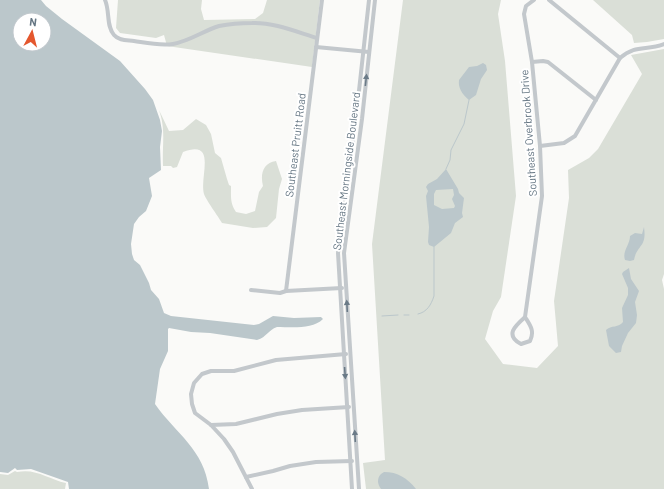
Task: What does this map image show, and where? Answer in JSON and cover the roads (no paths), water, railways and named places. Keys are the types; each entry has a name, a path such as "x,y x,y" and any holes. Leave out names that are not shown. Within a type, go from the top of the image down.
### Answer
{"street":[{"path":"105,0 108,6 110,27 114,35 121,40 173,44 187,40 218,27 254,23 268,24 317,38"},
{"name":"Southeast Pruitt Road","path":"286,291 322,0"},
{"name":"Southeast Morningside Boulevard","path":"352,489 338,253 369,0"},
{"name":"Southeast Morningside Boulevard","path":"359,489 344,253 376,0"},
{"name":"Southeast Overbrook Drive","path":"525,317 542,196 540,146 532,62 524,14 526,6 534,0"},
{"path":"549,0 620,58"},
{"path":"540,146 564,143 575,136 620,58 627,52 635,48 648,48 664,44"},
{"path":"316,46 369,52"},
{"path":"532,62 548,62 596,100"},
{"path":"356,111 363,112"},
{"path":"349,169 355,170"},
{"path":"341,228 347,229"},
{"path":"251,290 280,294 286,291 346,287"},
{"path":"525,317 533,335 530,341 521,344 513,337 513,331 515,326 525,317"},
{"path":"252,489 229,445 211,426 195,413 191,394 194,383 202,374 211,371 234,371 276,360 350,354"},
{"path":"211,426 236,424 277,414 302,410 354,407"},
{"path":"246,477 290,466 316,462 357,460"}],"waterway":[{"path":"446,169 450,160 451,150 464,124 469,100"},
{"path":"418,314 424,312 428,308 434,296 434,247"},
{"path":"382,316 398,315"},
{"path":"404,315 409,315"}]}
